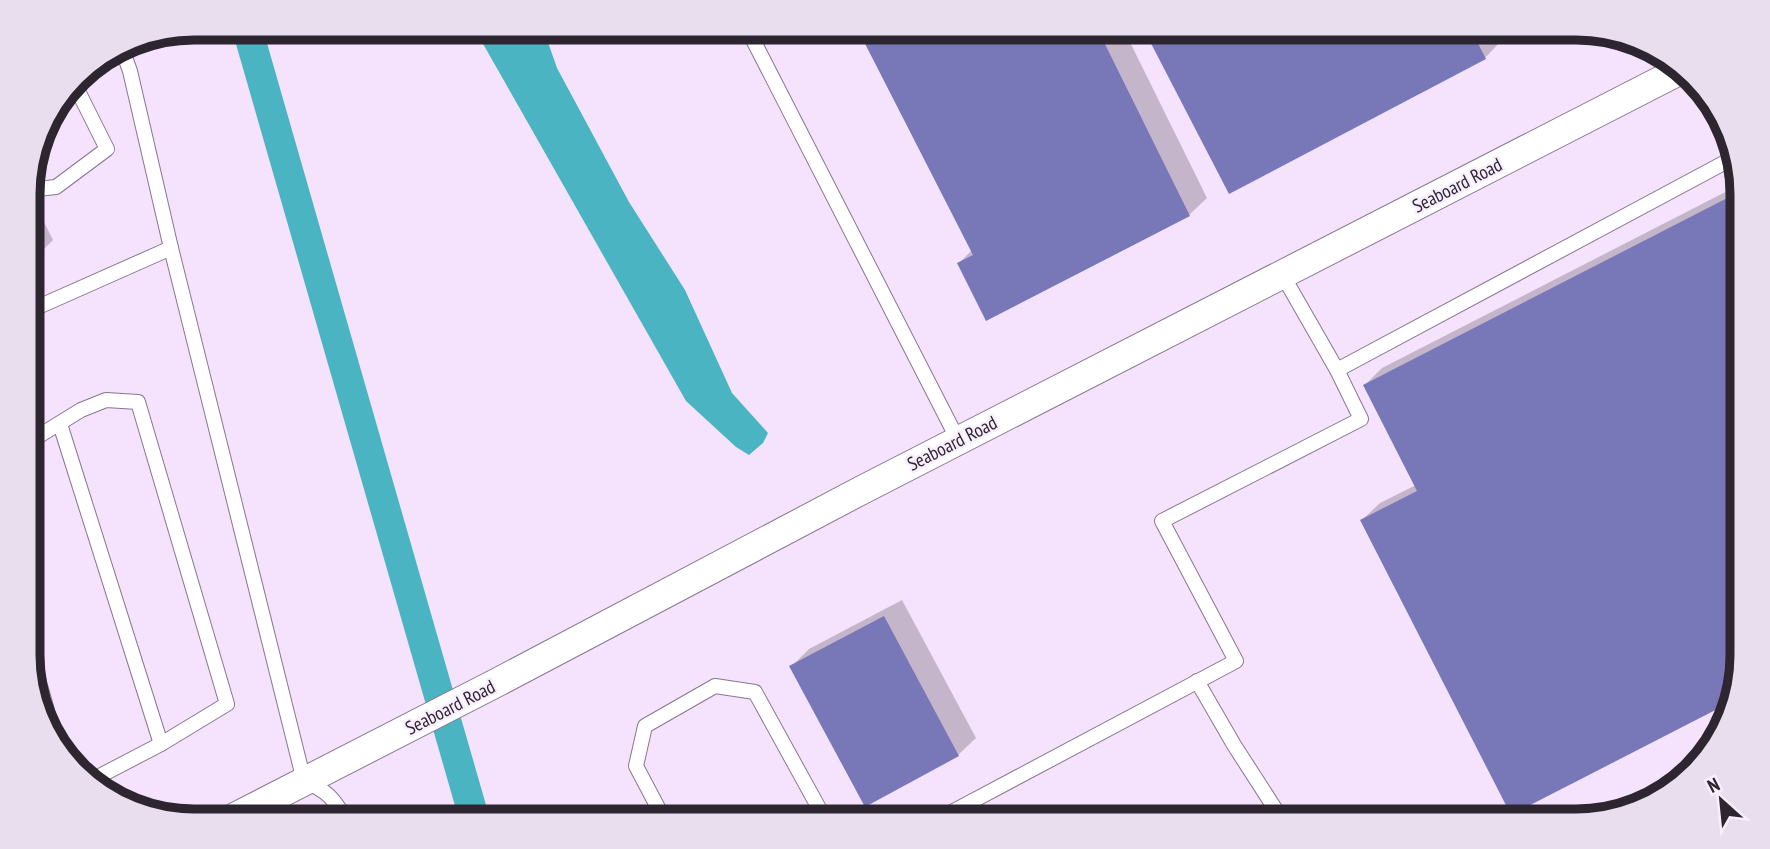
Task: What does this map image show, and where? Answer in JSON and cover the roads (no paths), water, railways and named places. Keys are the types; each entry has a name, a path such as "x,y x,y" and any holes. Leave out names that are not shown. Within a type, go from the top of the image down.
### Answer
{"street":[{"name":"Seaboard Road","path":"250,809 958,440 1673,74"}],"lane":[{"path":"753,41 958,440"},
{"path":"125,57 304,781 324,790 340,809"},
{"path":"41,189 56,187 107,149 79,92"},
{"path":"1337,370 1726,162"},
{"path":"41,307 171,248"},
{"path":"958,808 1236,661 1162,521 1361,419 1337,370 1282,274"},
{"path":"40,435 81,410 106,400 138,402 227,704 161,744 99,776"},
{"path":"60,424 161,744"},
{"path":"1197,681 1234,746 1275,808"},
{"path":"658,809 636,766 645,726 715,686 755,692 819,809"}],"water":[{"path":"481,41 547,41 557,68 629,202 685,290 732,393 768,433 763,443 749,455 736,447 686,401"}],"waterway":[{"path":"251,41 471,809"}]}
